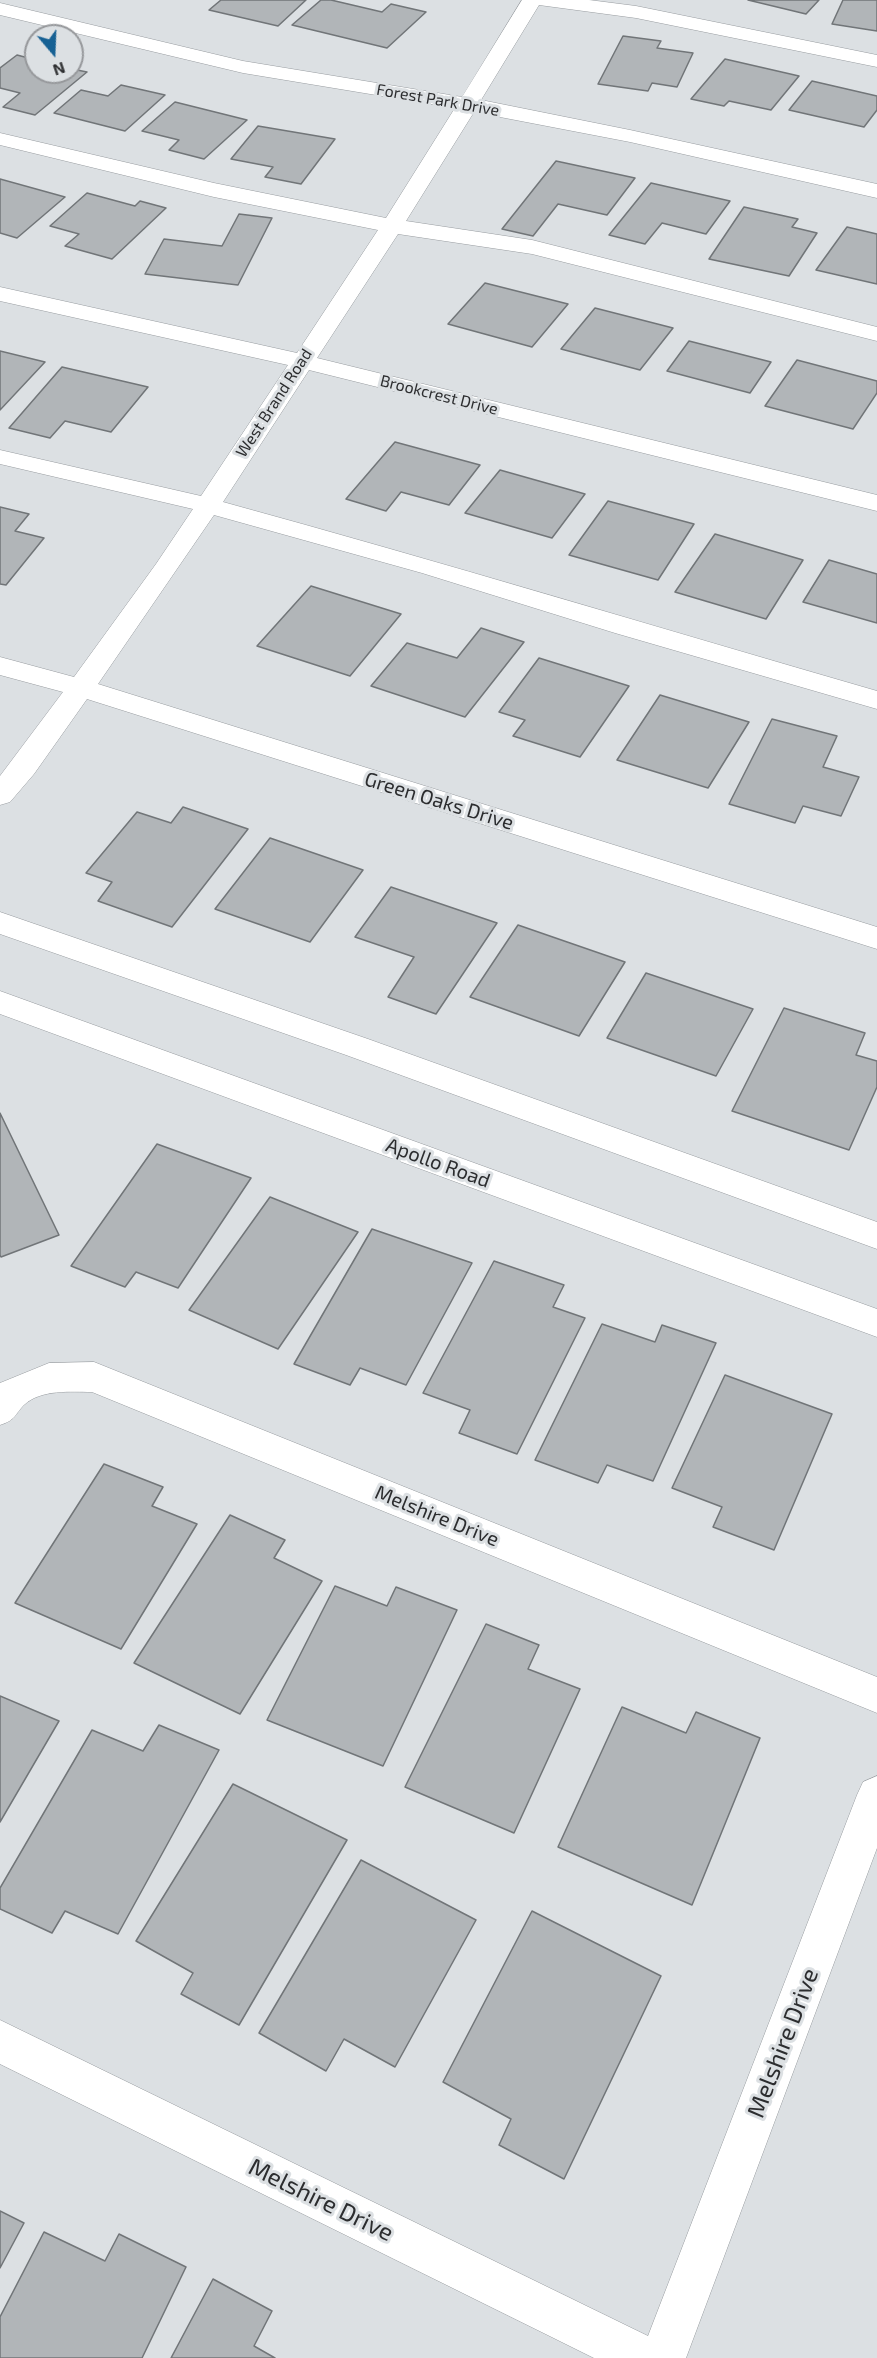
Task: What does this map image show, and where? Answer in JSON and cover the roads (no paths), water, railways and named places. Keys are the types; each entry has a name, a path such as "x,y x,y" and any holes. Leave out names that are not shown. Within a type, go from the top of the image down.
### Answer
{"street":[{"name":"West Brand Road","path":"0,795 24,767 166,569 392,226 532,0"},
{"path":"543,0 636,12 877,61"},
{"name":"Forest Park Drive","path":"0,9 243,67 467,104 641,139 877,191"},
{"path":"0,139 214,190 392,226 532,247 877,334"},
{"name":"Brookcrest Drive","path":"0,294 302,361 877,503"},
{"path":"0,457 207,505 431,567 624,627 877,700"},
{"name":"Green Oaks Drive","path":"0,666 81,688 877,938"},
{"path":"0,923 357,1047 877,1236"},
{"name":"Apollo Road","path":"0,1002 877,1323"},
{"name":"Melshire Drive","path":"0,1410 13,1393 49,1378 94,1377 877,1695"},
{"name":"Melshire Drive","path":"663,2358 877,1795"},
{"name":"Melshire Drive","path":"0,2041 643,2358"}]}
